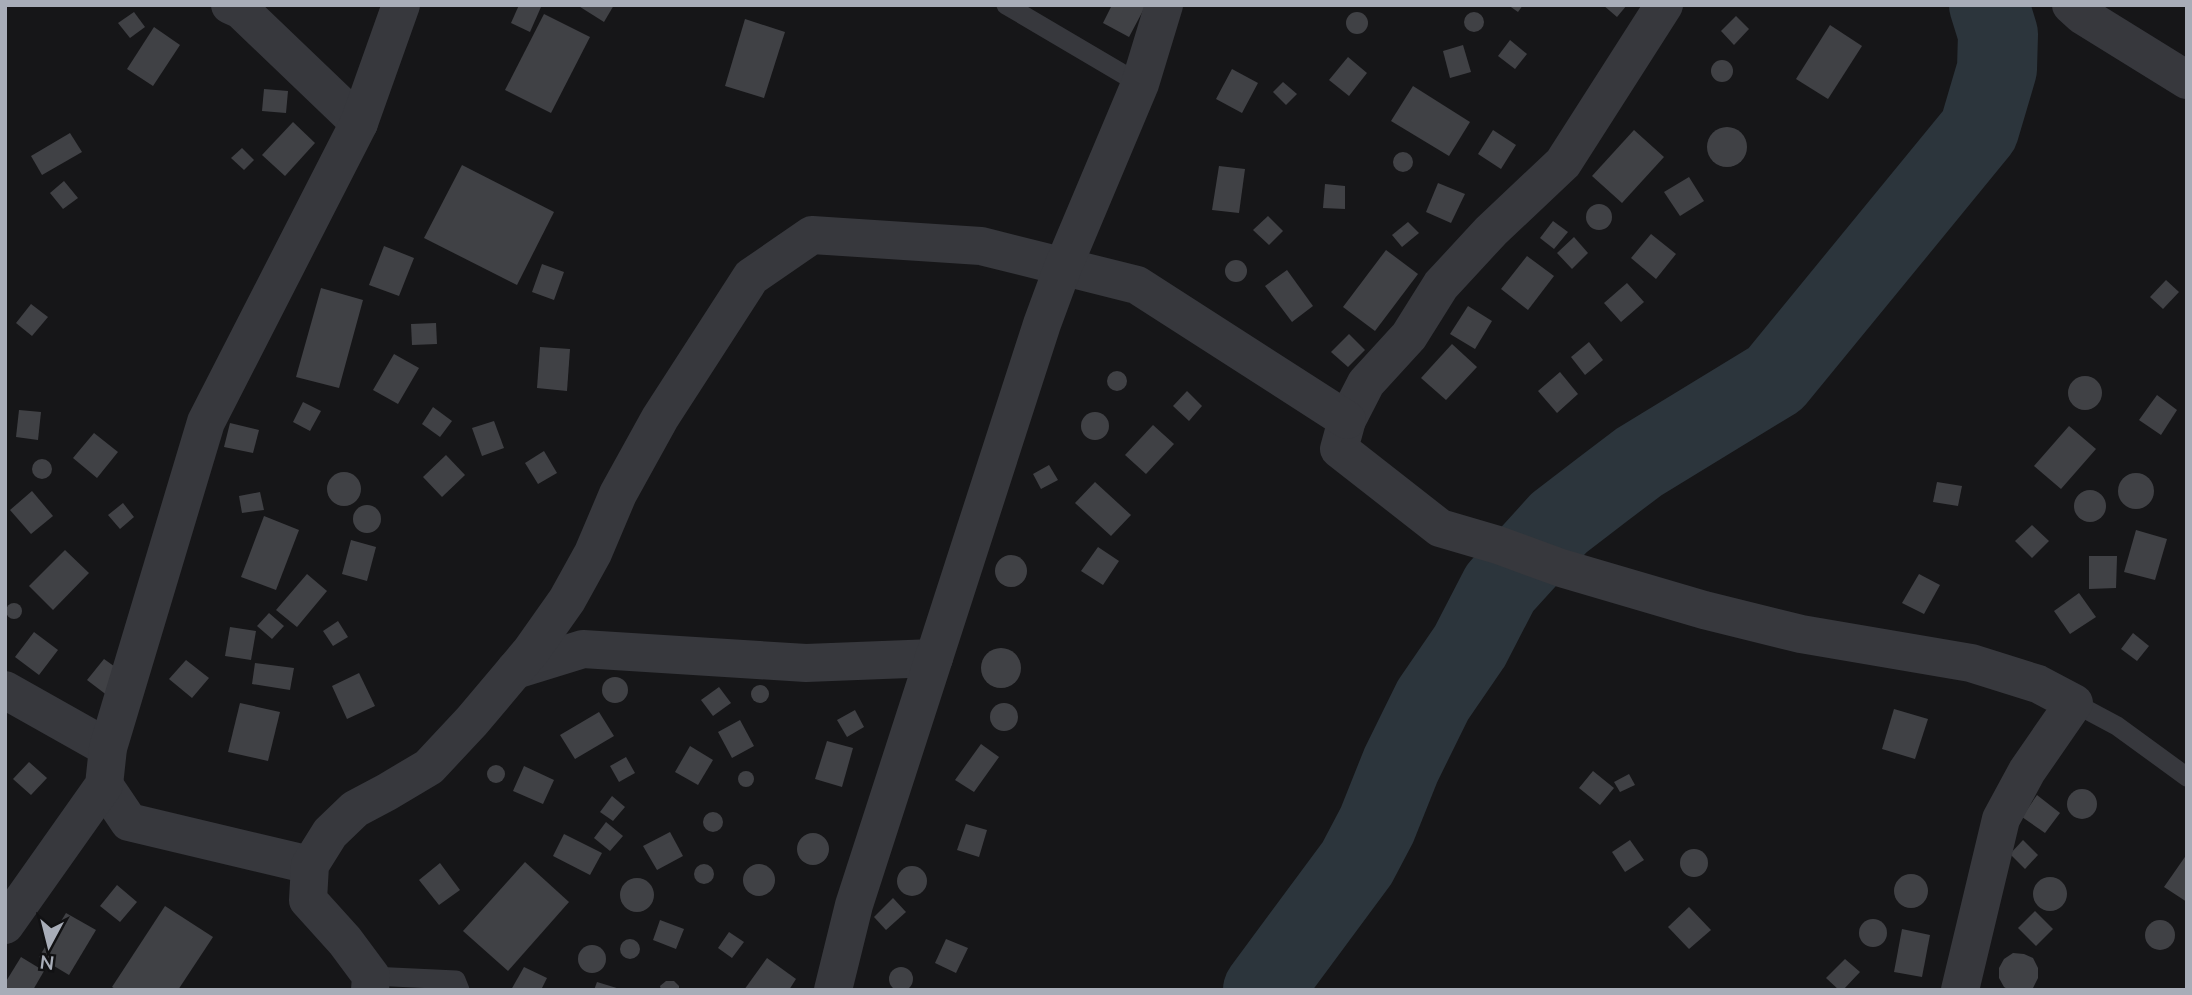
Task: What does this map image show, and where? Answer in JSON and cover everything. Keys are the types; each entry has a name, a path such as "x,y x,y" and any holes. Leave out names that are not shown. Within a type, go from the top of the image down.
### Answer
{"street":[{"path":"230,5 241,10 359,123"},
{"path":"5,925 106,767 206,422 359,123 401,5"},
{"path":"833,990 854,905 1042,324 1139,84 1164,5"},
{"path":"1664,5 1563,163 1491,231 1441,285 1409,337 1366,383 1347,420 1339,449 1440,528 1561,568 1704,610 1801,634 1970,663 2038,684 2074,703 2028,771 2001,820 1961,990"},
{"path":"2071,5 2082,15 2187,80"},
{"path":"371,983 345,941 308,900 310,865 330,833 355,809 429,767 515,670 567,600 593,553 618,494 660,418 751,277 812,235 981,246 1137,285 1347,420"},
{"path":"515,670 583,649 806,663 934,658"},
{"path":"5,690 106,767 129,822 310,865"}],"lane":[{"path":"1006,5 1139,84"},
{"path":"2074,703 2118,726 2187,777"},
{"path":"371,983 456,980 460,990"}],"building":[{"path":"519,5 541,7 530,32 511,23"},
{"path":"577,5 614,5 604,22"},
{"path":"1112,5 1146,5 1129,37 1103,23"},
{"path":"1508,5 1523,5 1518,12"},
{"path":"1603,5 1627,5 1617,17"},
{"path":"134,12 145,27 130,38 118,23"},
{"path":"1357,12 1365,15 1368,23 1365,31 1357,34 1349,31 1346,23 1349,15"},
{"path":"1470,12 1478,12 1484,22 1478,32 1470,32 1464,26 1464,18"},
{"path":"544,14 590,37 551,113 505,90"},
{"path":"1736,16 1749,29 1734,45 1721,31"},
{"path":"745,19 785,32 764,98 725,86"},
{"path":"1830,25 1862,46 1828,99 1796,79"},
{"path":"154,27 180,45 153,86 127,69"},
{"path":"1510,40 1527,54 1515,69 1498,56"},
{"path":"1463,45 1471,72 1450,78 1443,51"},
{"path":"1348,57 1367,73 1349,96 1329,80"},
{"path":"1722,60 1730,63 1733,71 1730,79 1722,82 1714,79 1711,71 1714,63"},
{"path":"1232,69 1258,83 1242,113 1216,99"},
{"path":"1283,82 1297,94 1286,105 1273,92"},
{"path":"1413,86 1470,122 1449,156 1391,121"},
{"path":"264,89 288,91 286,113 262,111"},
{"path":"293,122 315,143 285,176 262,155"},
{"path":"1727,127 1735,128 1741,133 1746,139 1746,155 1741,161 1735,166 1727,167 1719,166 1713,161 1708,155 1707,147 1708,139 1713,133 1719,128"},
{"path":"1493,130 1516,145 1501,169 1478,154"},
{"path":"1634,130 1664,157 1622,203 1592,176"},
{"path":"70,133 82,152 42,175 31,156"},
{"path":"242,148 254,160 244,170 231,158"},
{"path":"1403,152 1410,155 1413,162 1410,169 1403,172 1396,169 1393,162 1396,155"},
{"path":"462,165 554,212 517,285 424,238"},
{"path":"1219,166 1245,169 1239,213 1212,210"},
{"path":"1689,177 1704,201 1680,216 1664,192"},
{"path":"64,181 78,198 63,209 50,193"},
{"path":"1438,183 1465,194 1451,223 1426,212"},
{"path":"1325,184 1345,186 1345,209 1323,208"},
{"path":"1599,204 1608,208 1612,217 1608,226 1599,230 1590,226 1586,217 1590,208"},
{"path":"1268,216 1283,231 1269,245 1253,230"},
{"path":"1553,221 1568,232 1554,249 1540,238"},
{"path":"1408,222 1419,233 1402,247 1392,235"},
{"path":"1651,234 1676,254 1656,279 1631,258"},
{"path":"1574,237 1588,253 1572,269 1557,253"},
{"path":"384,246 414,258 399,296 369,285"},
{"path":"1386,250 1418,274 1375,331 1343,307"},
{"path":"1527,256 1554,276 1528,310 1501,289"},
{"path":"1236,260 1244,263 1247,271 1244,279 1236,282 1228,279 1225,271 1228,263"},
{"path":"542,264 564,272 554,300 532,292"},
{"path":"1287,270 1313,306 1292,322 1265,286"},
{"path":"2166,280 2179,292 2163,309 2150,297"},
{"path":"1627,283 1644,302 1621,322 1604,303"},
{"path":"321,288 363,300 339,388 296,377"},
{"path":"31,304 48,317 32,336 16,323"},
{"path":"1468,306 1492,321 1475,349 1450,334"},
{"path":"436,323 437,344 412,345 411,324"},
{"path":"1349,334 1365,350 1348,367 1331,352"},
{"path":"1589,342 1603,360 1585,375 1571,357"},
{"path":"1452,344 1477,367 1446,400 1421,378"},
{"path":"540,347 570,349 567,391 537,388"},
{"path":"394,354 419,368 398,404 373,390"},
{"path":"1117,371 1124,374 1127,381 1124,388 1117,391 1110,388 1107,381 1110,374"},
{"path":"1560,372 1578,394 1557,413 1538,391"},
{"path":"2085,376 2097,381 2102,393 2097,405 2085,410 2073,405 2068,393 2073,381"},
{"path":"1187,391 1202,406 1189,421 1173,406"},
{"path":"2157,395 2177,410 2161,435 2139,420"},
{"path":"303,402 321,411 310,431 293,422"},
{"path":"433,407 452,421 440,437 422,424"},
{"path":"19,410 41,412 38,440 16,437"},
{"path":"1095,412 1105,416 1109,426 1105,436 1095,440 1085,436 1081,426 1085,416"},
{"path":"494,421 504,448 482,456 472,428"},
{"path":"230,423 259,430 253,453 224,447"},
{"path":"1153,425 1174,444 1146,474 1125,455"},
{"path":"2069,426 2096,449 2061,489 2034,466"},
{"path":"94,433 118,452 97,478 73,458"},
{"path":"544,451 557,473 538,484 525,463"},
{"path":"446,455 465,475 442,497 423,477"},
{"path":"42,459 49,462 52,469 49,476 42,479 35,476 32,469 35,462"},
{"path":"1049,465 1058,480 1041,489 1033,474"},
{"path":"344,472 356,477 361,489 356,501 344,506 332,501 327,489 332,477"},
{"path":"2136,473 2149,478 2154,491 2149,504 2136,509 2123,504 2118,491 2123,478"},
{"path":"1095,482 1131,515 1111,536 1075,503"},
{"path":"1937,482 1962,486 1958,506 1933,502"},
{"path":"2090,490 2101,495 2106,506 2101,517 2090,522 2079,517 2074,506 2079,495"},
{"path":"32,491 53,516 31,534 10,510"},
{"path":"260,492 264,510 242,513 239,496"},
{"path":"123,503 134,517 120,529 108,515"},
{"path":"367,505 377,509 381,519 377,529 367,533 357,529 353,519 357,509"},
{"path":"264,516 299,530 276,590 241,577"},
{"path":"2032,525 2049,541 2032,558 2015,541"},
{"path":"2136,530 2167,539 2155,580 2124,572"},
{"path":"351,540 376,547 367,581 342,574"},
{"path":"1098,547 1119,561 1103,585 1081,571"},
{"path":"65,550 89,573 53,610 29,586"},
{"path":"1011,555 1022,560 1027,571 1022,582 1011,587 1000,582 995,571 1000,560"},
{"path":"2089,556 2117,556 2116,588 2089,589"},
{"path":"307,574 327,591 297,627 276,610"},
{"path":"1919,574 1940,585 1924,614 1902,603"},
{"path":"2079,593 2096,617 2070,634 2054,611"},
{"path":"11,603 17,603 22,611 20,617 11,619 6,614 6,608"},
{"path":"269,613 284,626 272,639 257,626"},
{"path":"338,621 348,637 333,646 323,631"},
{"path":"230,627 256,631 251,660 225,656"},
{"path":"34,632 58,650 39,675 15,657"},
{"path":"2133,633 2149,646 2137,661 2121,649"},
{"path":"1001,648 1015,654 1021,668 1015,682 1001,688 987,682 981,668 987,654"},
{"path":"104,659 125,674 108,696 87,680"},
{"path":"186,660 209,678 192,698 169,679"},
{"path":"255,663 294,668 290,690 252,684"},
{"path":"359,673 375,706 347,719 332,686"},
{"path":"615,677 624,681 628,690 624,699 615,703 606,699 602,690 606,681"},
{"path":"760,685 766,688 769,694 766,700 760,703 754,700 751,694 754,688"},
{"path":"719,687 731,703 713,716 701,700"},
{"path":"240,703 280,712 268,761 228,752"},
{"path":"1004,703 1014,707 1018,717 1014,727 1004,731 994,727 990,717 994,707"},
{"path":"1894,709 1928,719 1915,759 1882,749"},
{"path":"855,710 864,727 847,737 837,720"},
{"path":"599,712 614,736 575,759 560,735"},
{"path":"740,720 754,746 732,758 718,732"},
{"path":"827,741 853,748 842,787 815,779"},
{"path":"981,744 999,757 974,792 955,780"},
{"path":"690,746 713,760 698,785 675,772"},
{"path":"626,757 635,773 619,782 610,766"},
{"path":"29,762 47,778 31,795 13,779"},
{"path":"496,765 502,768 505,774 502,780 496,783 490,780 487,774 490,768"},
{"path":"524,766 554,780 543,804 513,791"},
{"path":"743,771 749,771 754,779 752,785 743,787 738,782 738,776"},
{"path":"1593,771 1614,788 1600,805 1579,788"},
{"path":"1629,774 1635,785 1620,792 1614,782"},
{"path":"2082,789 2093,793 2097,804 2093,815 2082,819 2071,815 2067,804 2071,793"},
{"path":"2037,795 2060,813 2045,833 2022,817"},
{"path":"612,796 625,807 613,821 600,812"},
{"path":"709,812 717,812 723,822 717,832 709,832 703,826 703,818"},
{"path":"606,822 623,836 610,851 594,838"},
{"path":"966,824 987,830 979,857 957,850"},
{"path":"670,832 683,856 657,870 643,846"},
{"path":"813,833 824,838 829,849 824,860 813,865 802,860 797,849 802,838"},
{"path":"564,834 602,853 590,875 553,856"},
{"path":"1630,840 1644,860 1625,872 1612,852"},
{"path":"2023,840 2038,855 2025,869 2010,854"},
{"path":"1694,849 1704,853 1708,863 1704,873 1694,877 1684,873 1680,863 1684,853"},
{"path":"2187,854 2187,902 2164,887"},
{"path":"525,862 569,902 508,971 463,931"},
{"path":"440,863 460,890 439,905 419,880"},
{"path":"704,864 711,867 714,874 711,881 704,884 697,881 694,874 697,867"},
{"path":"759,864 771,868 775,880 771,892 759,896 747,892 743,880 747,868"},
{"path":"912,866 918,867 926,875 926,887 918,895 912,896 906,895 898,887 897,881 898,875 906,867"},
{"path":"1911,874 1923,879 1928,891 1923,903 1911,908 1899,903 1894,891 1899,879"},
{"path":"2050,877 2062,882 2067,894 2062,906 2050,911 2038,906 2033,894 2038,882"},
{"path":"637,878 649,883 654,895 649,907 637,912 625,907 620,895 625,883"},
{"path":"117,885 137,902 120,922 100,906"},
{"path":"893,898 906,912 886,930 874,917"},
{"path":"165,906 213,937 178,990 117,990 112,987"},
{"path":"1689,907 1711,930 1689,949 1668,927"},
{"path":"2035,911 2053,929 2036,946 2018,928"},
{"path":"66,913 96,930 69,975 39,957"},
{"path":"1873,919 1883,923 1887,933 1883,943 1873,947 1863,943 1859,933 1863,923"},
{"path":"660,920 684,929 676,949 653,940"},
{"path":"2160,920 2171,924 2175,935 2171,946 2160,950 2149,946 2145,935 2149,924"},
{"path":"1902,929 1930,935 1922,977 1894,972"},
{"path":"729,932 744,942 732,958 718,948"},
{"path":"630,939 637,942 640,949 637,956 630,959 623,956 620,949 623,942"},
{"path":"946,939 968,948 956,973 935,963"},
{"path":"592,945 602,949 606,959 602,969 592,973 582,969 578,959 582,949"},
{"path":"2013,953 2033,958 2038,968 2038,978 2029,990 2009,990 1999,978 1999,968 2004,959"},
{"path":"21,957 44,971 33,990 5,990 5,983"},
{"path":"767,958 796,979 789,990 744,990"},
{"path":"1845,959 1860,972 1843,990 1839,990 1826,978"},
{"path":"524,967 547,978 541,990 511,990"},
{"path":"901,967 910,970 913,979 910,988 901,991 892,988 889,979 892,970"},
{"path":"666,981 674,981 679,990 661,990 660,986"},
{"path":"597,982 620,989 620,990 594,990"}],"waterway":[{"path":"1263,990 1357,863 1433,700 1470,646 1500,588 1559,523 1602,490 1639,462 1775,379 1979,130 1997,69 1998,34 1989,5"}]}
